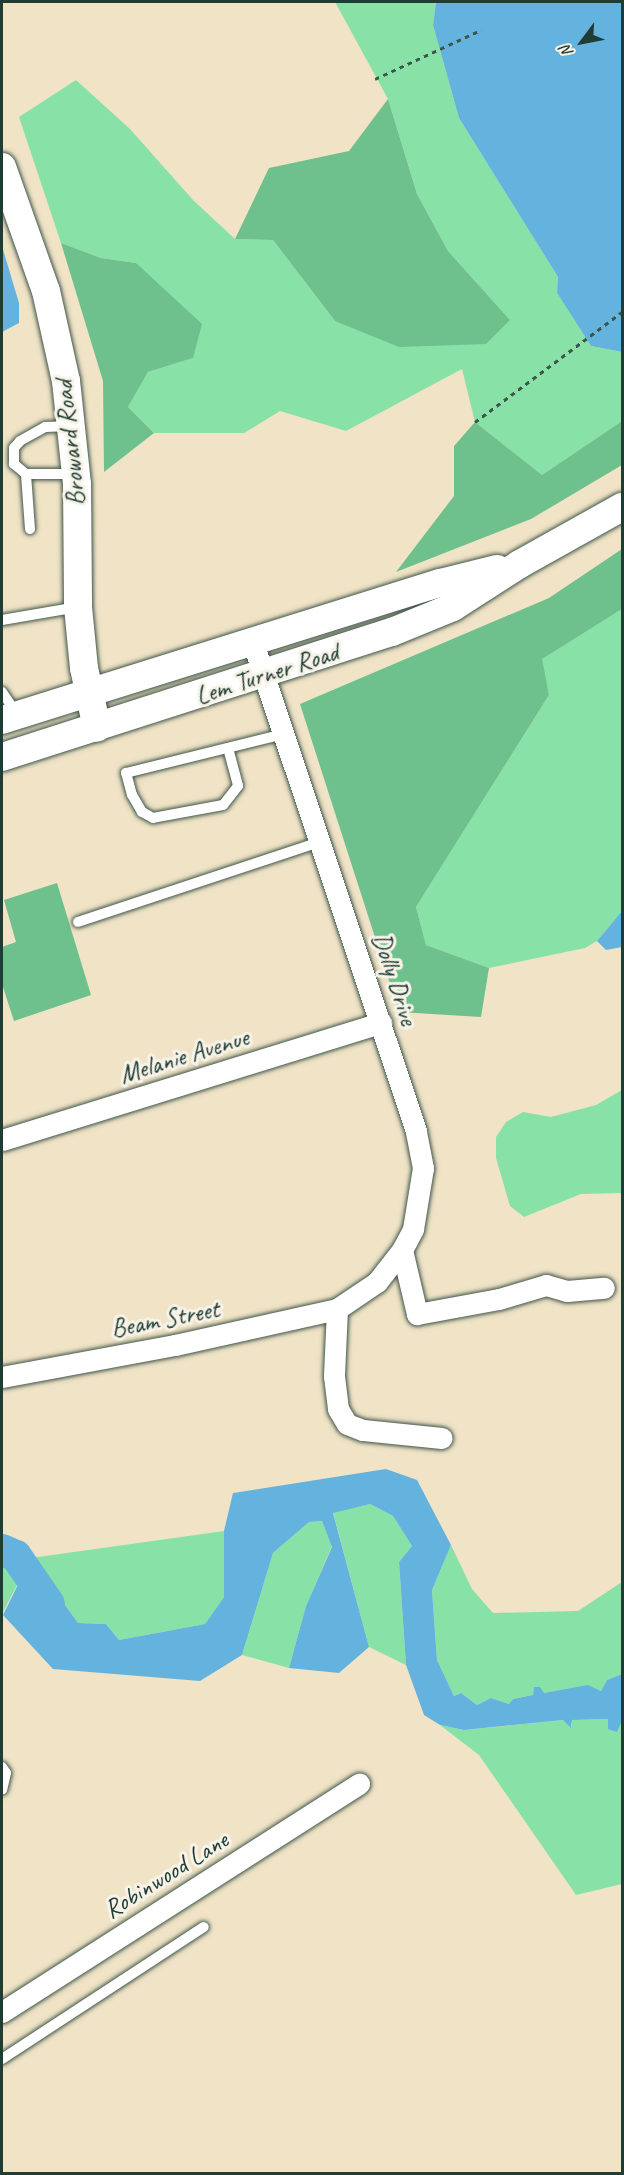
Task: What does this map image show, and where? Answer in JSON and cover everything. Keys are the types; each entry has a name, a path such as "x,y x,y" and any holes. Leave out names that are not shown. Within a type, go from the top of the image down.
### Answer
{"main road":[{"name":"Broward Road","path":"2,167 46,291 72,425 76,474 78,607 88,693 97,728"},
{"name":"Lem Turner Road","path":"2,757 342,651 453,607 520,564 622,507"},
{"name":"Lem Turner Road","path":"10,718 440,583 520,564"}],"street":[{"name":"Dolly Drive","path":"253,643 416,1131 423,1168 419,1204 402,1250 377,1282 337,1309"},
{"name":"Melanie Avenue","path":"2,1140 381,1023"},
{"path":"402,1250 417,1314 499,1299 546,1285 567,1291 604,1288"},
{"path":"337,1309 334,1376 338,1409 347,1424 363,1430 442,1438"},
{"name":"Beam Street","path":"2,1377 175,1345 337,1309"},
{"name":"Robinwood Lane","path":"2,2012 359,1784"}],"lane":[{"path":"72,425 45,428 20,441 14,448 14,464 26,474 76,474"},
{"path":"26,474 30,529"},
{"path":"2,620 78,607"},
{"path":"2,692 10,718"},
{"path":"228,748 238,786 223,805 153,818 142,812 132,795 126,773 284,734"},
{"path":"78,922 320,842"},
{"path":"2,1767 6,1773 2,1790"},
{"path":"2,2059 204,1927"}],"path":[{"path":"375,79 482,30"},
{"path":"475,422 622,312"}],"green space":[{"path":"335,2 436,2 433,25 459,118 558,277 557,293 591,346 622,352 622,421 542,475 475,422 462,369 346,431 280,411 244,433 154,433 128,407 148,372 193,358 136,263 101,258 61,243 19,117 76,80 130,129 193,200 235,239 273,240 335,321 509,319 448,251 417,194 388,99"},
{"path":"388,99 417,194 448,251 510,320 486,344 399,347 335,321 273,240 235,239 269,168 349,151"},
{"path":"61,243 101,258 136,263 202,324 193,358 148,372 128,407 154,433 104,472 103,381"},
{"path":"622,421 622,465 531,519 396,572 454,496 454,446 475,422 542,475"},
{"path":"622,549 622,609 542,659 549,695 416,907 426,945 489,968 481,1017 399,1012 300,704 549,598"},
{"path":"622,609 622,911 597,941 585,948 489,968 426,945 416,907 549,695 541,659"},
{"path":"57,883 91,995 14,1021 2,984 2,947 16,942 4,900"},
{"path":"622,1090 622,1193 581,1194 524,1217 510,1206 496,1158 496,1137 506,1122 523,1112 551,1117 596,1105"},
{"path":"370,1504 393,1516 412,1546 399,1562 406,1665 369,1647 333,1512"},
{"path":"322,1521 332,1546 306,1606 289,1668 242,1655 273,1553 309,1522"},
{"path":"224,1531 224,1597 205,1624 119,1640 106,1624 78,1623 31,1558"},
{"path":"2,1535 31,1558 2,1614"},
{"path":"451,1545 472,1589 493,1613 578,1611 622,1582 622,1674 607,1680 601,1691 588,1686 544,1693 534,1688 533,1695 513,1699 509,1704 491,1698 477,1705 461,1693 454,1696 437,1660 432,1590"},
{"path":"608,1719 617,1732 622,1721 622,1884 576,1895 479,1755 440,1725 464,1730 564,1720 572,1727 572,1720"}],"water":[{"path":"436,2 622,2 622,352 591,346 557,293 558,277 459,118 433,25"},
{"path":"2,246 19,303 19,323 2,332"},
{"path":"622,911 622,947 606,950 597,941"},
{"path":"386,1469 417,1480 451,1545 432,1590 437,1660 454,1696 461,1693 477,1705 491,1698 509,1704 513,1699 533,1695 534,1687 540,1687 544,1693 588,1685 601,1691 607,1680 622,1674 622,1721 617,1732 608,1729 608,1719 572,1720 571,1728 563,1720 464,1730 440,1725 424,1715 406,1665 399,1562 412,1546 393,1516 370,1504 333,1513 369,1647 339,1673 289,1668 306,1606 332,1547 322,1521 309,1522 273,1553 242,1655 200,1681 53,1669 3,1615 31,1558 78,1623 106,1624 119,1640 205,1624 224,1597 224,1531 233,1493"}],"waterway":[{"path":"2,1550 16,1556 49,1604"}]}
